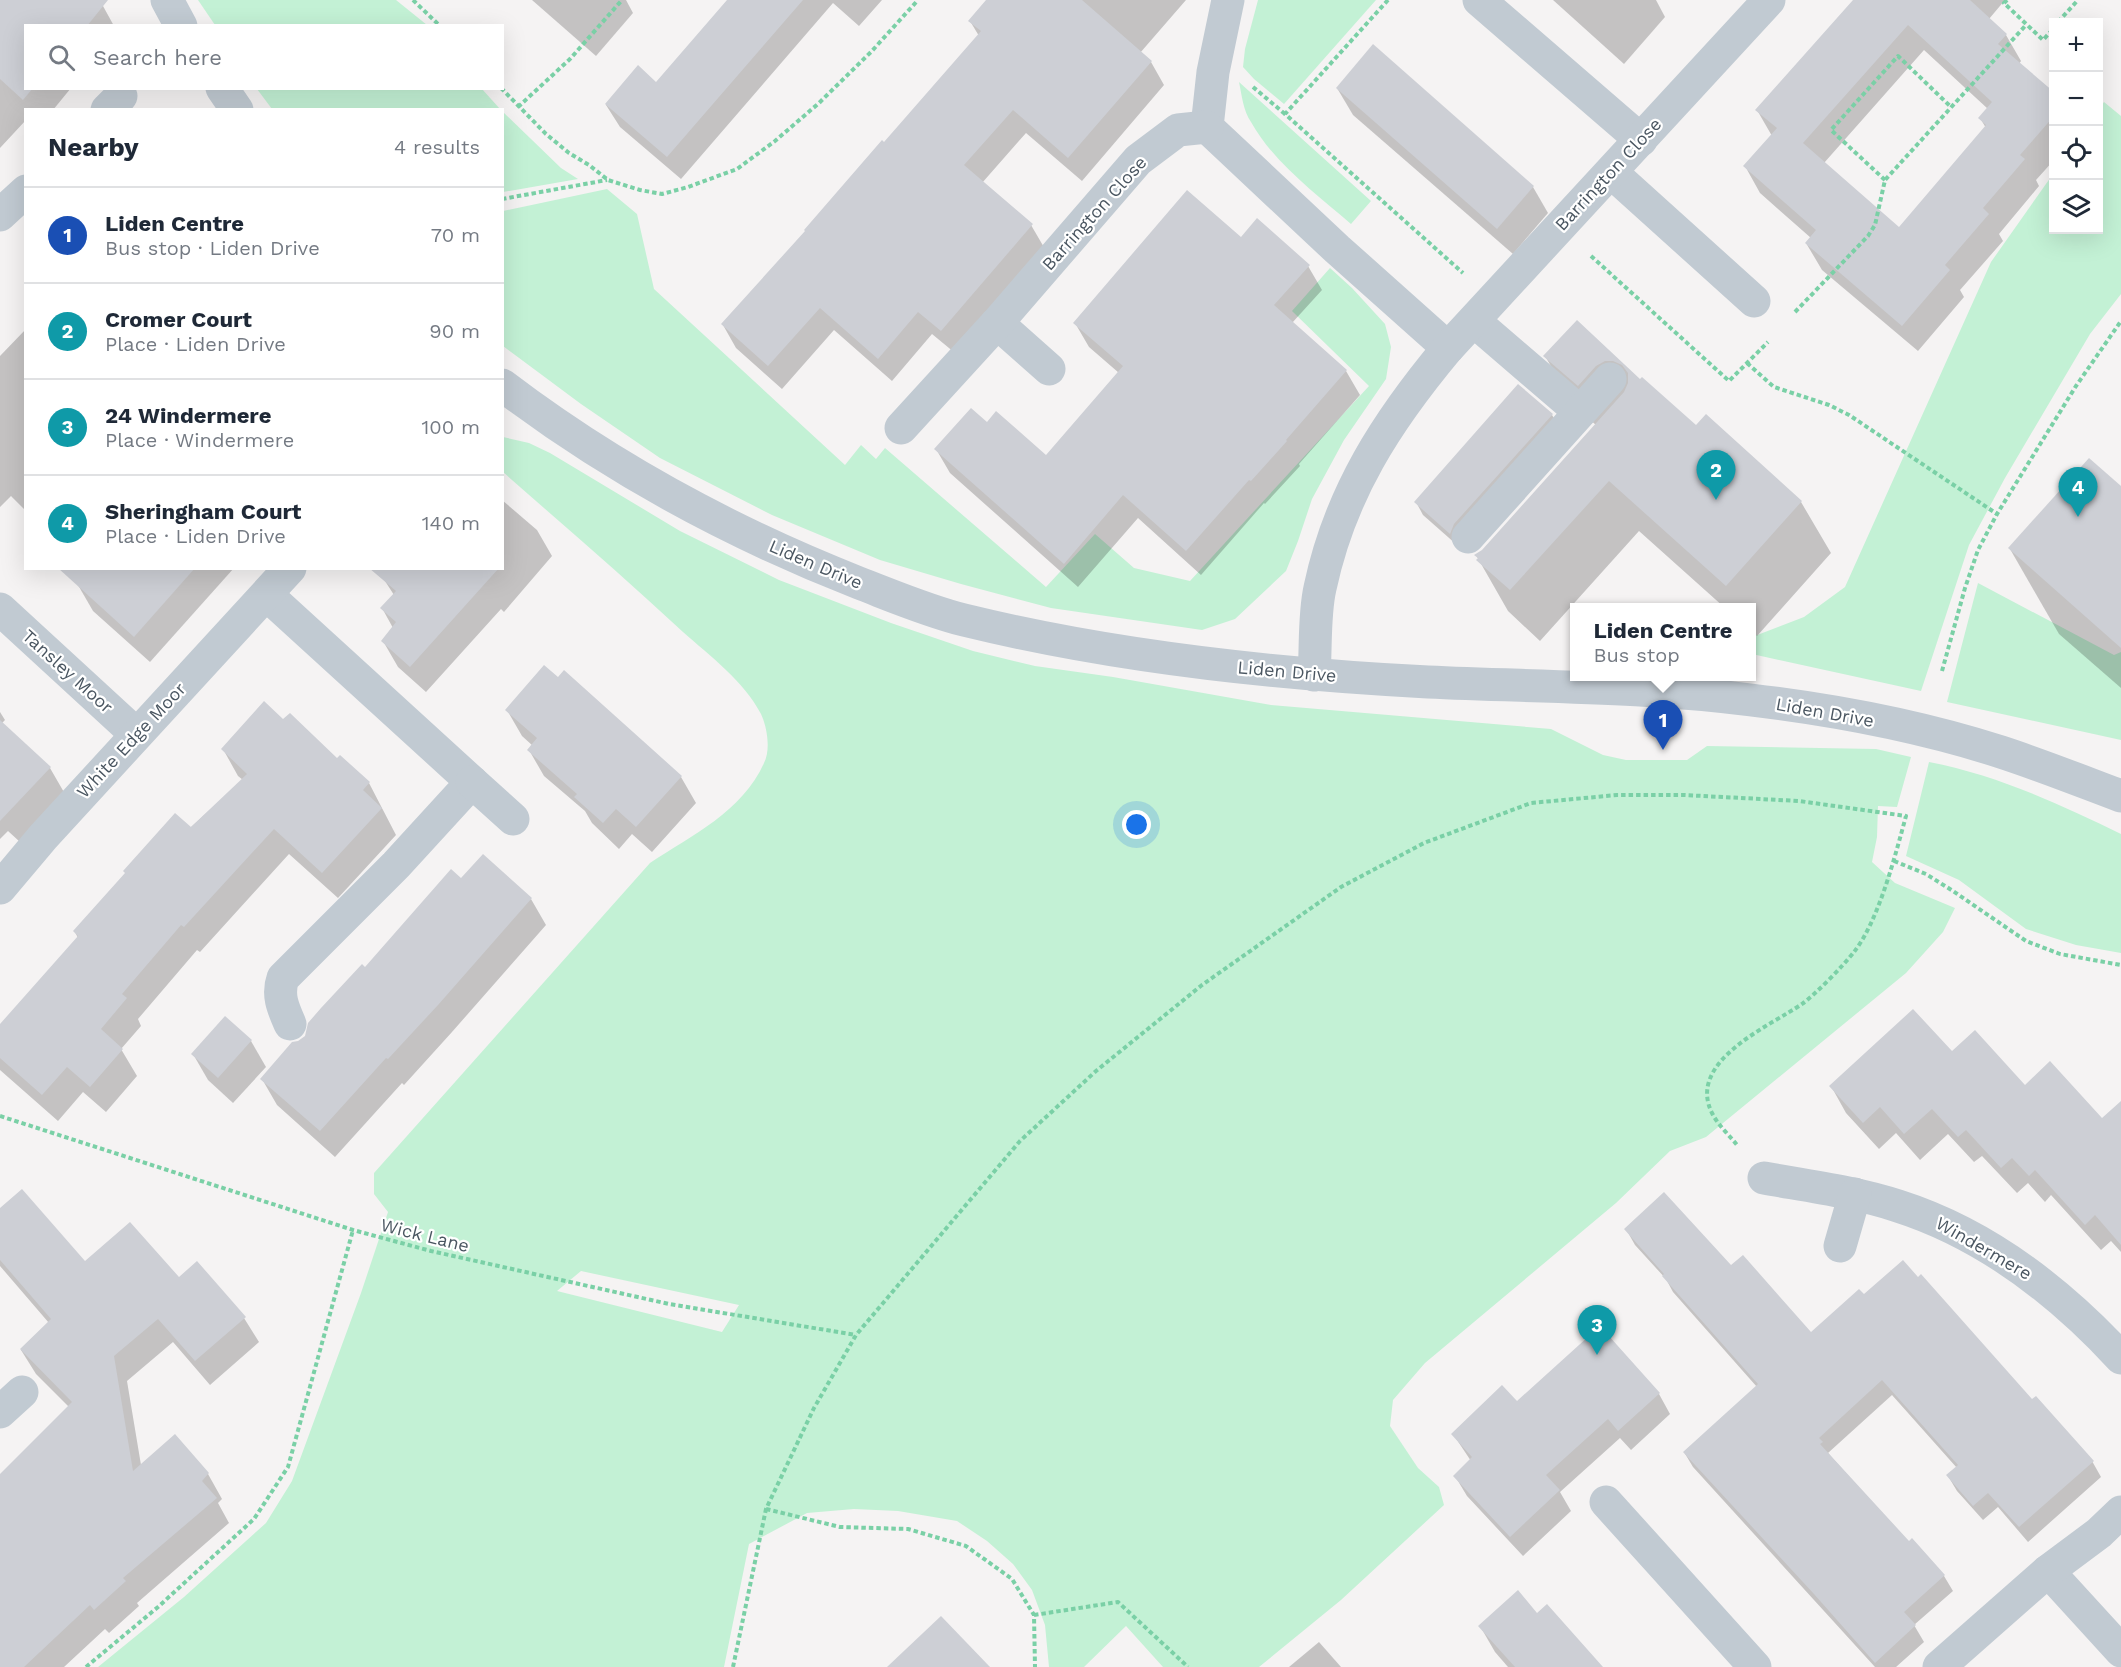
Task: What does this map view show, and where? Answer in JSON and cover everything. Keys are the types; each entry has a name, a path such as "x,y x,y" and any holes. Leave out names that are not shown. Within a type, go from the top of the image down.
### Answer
{"street":[{"path":"167,0 180,24"},
{"path":"1228,0 1213,72 1207,127 1337,249 1448,348"},
{"path":"1479,0 1641,140"},
{"name":"Barrington Close","path":"1314,675 1319,590 1340,518 1372,451 1414,389 1448,348 1769,0"},
{"path":"223,90 236,108"},
{"name":"Barrington Close","path":"901,428 997,323 1138,160 1178,130 1207,127"},
{"path":"1611,172 1754,301"},
{"path":"0,215 24,193"},
{"path":"1484,310 1580,412"},
{"path":"997,323 1050,369"},
{"path":"1468,537 1610,379"},
{"name":"Liden Drive","path":"504,386 596,452 704,513 826,570 958,618 1097,648 1154,657 1314,675 1425,682 1651,690 1754,700 1871,719 1929,732 1998,751 2121,796"},
{"name":"White Edge Moor","path":"0,888 136,734 288,570"},
{"path":"267,595 513,819"},
{"name":"Tansley Moor","path":"0,609 136,734"},
{"path":"290,1024 280,998 283,978 396,865 472,782"},
{"name":"Windermere","path":"1764,1178 1855,1194 1924,1215 1965,1234 2037,1279 2067,1304 2121,1358"},
{"path":"1840,1246 1855,1194"},
{"path":"1606,1502 1755,1667"},
{"path":"1939,1667 2048,1571 2099,1533 2121,1512"},
{"path":"2048,1571 2121,1651"}],"path":[{"path":"413,0 438,24"},
{"path":"518,107 570,59 622,0"},
{"path":"503,90 518,107 569,153 608,180 662,194 737,169 775,141 819,103 871,52 918,0"},
{"path":"1388,0 1285,114 1484,310"},
{"path":"2007,0 2004,3 2043,40 2049,33"},
{"path":"2062,18 2078,0"},
{"path":"1790,317 1868,236 1875,225 1885,180 2026,25"},
{"path":"1885,180 1831,130 1838,122 1898,56 1951,107"},
{"path":"504,199 608,180"},
{"path":"1559,228 1729,381 1775,334"},
{"path":"1942,671 1978,550 1997,514 2076,386 2121,321"},
{"path":"1747,363 1774,387 1829,405 1849,415 1997,514"},
{"path":"733,1667 766,1509 814,1408 856,1335 1020,1141 1096,1071 1202,985 1332,894 1424,843 1531,803 1617,795 1684,795 1799,801 1906,816 1894,861 1870,924 1854,951 1804,1003 1734,1048 1721,1060 1710,1077 1708,1094 1711,1111 1764,1178"},
{"path":"1894,861 1935,880 2026,941 2042,948 2121,965"},
{"name":"Wick Lane","path":"0,1116 353,1230 430,1251 669,1304 856,1335"},
{"path":"86,1667 158,1607 254,1519 288,1467 353,1230"},
{"path":"766,1509 840,1527 908,1529 966,1546 1012,1579 1034,1615 1035,1667"},
{"path":"1034,1615 1118,1602 1188,1667"}],"green space":[{"path":"198,0 396,0 426,24 214,24"},
{"path":"1258,0 1376,0 1284,104 1243,67 1245,49"},
{"path":"1239,82 1371,201 1351,224 1296,177 1271,151 1248,117"},
{"path":"258,90 483,90 499,108 271,108"},
{"path":"2104,102 2121,116 2121,294 2090,334 2005,478 1969,545 1921,691 1756,655 1756,635 1804,617 1845,587 1991,262 2049,180 2049,234 2103,234"},
{"path":"504,113 561,168 578,179 504,192"},
{"path":"607,189 637,214 654,289 845,465 861,445 876,459 885,448 1046,587 1095,534 1134,568 1190,581 1369,386 1292,311 1330,268 1385,324 1391,347 1386,379 1344,440 1312,499 1286,571 1235,619 1202,630 1051,608 880,560 772,515 660,458 581,404 504,347 504,211"},
{"path":"504,437 529,443 550,453 680,531 779,580 891,623 973,651 1035,666 1113,677 1271,705 1551,729 1603,755 1626,760 1687,760 1707,746 1876,749 1911,757 1897,807 1878,806 1877,837 1872,862 1895,883 1955,908 1943,932 1906,973 1706,1137 1670,1151 1616,1203 1425,1363 1393,1400 1390,1426 1418,1468 1439,1487 1444,1505 1341,1600 1259,1667 1163,1667 1126,1626 1084,1667 1049,1667 1045,1625 1032,1590 1013,1564 987,1541 957,1521 898,1511 854,1509 807,1513 749,1544 724,1667 98,1667 184,1597 266,1523 292,1481 388,1212 374,1194 374,1173 650,863 699,832 729,809 755,780 764,763 767,738 763,719 754,702 715,660 504,473","holes":["581,1271 739,1305 722,1332 557,1291"]},
{"path":"1978,583 2114,655 2121,652 2121,740 1947,702"},
{"path":"1929,762 1979,775 2051,801 2121,834 2121,953 2076,945 2026,929 1959,880 1906,856"}],"building":[{"path":"0,0 108,0 89,24 24,24 24,90 31,90 23,100 0,79"},
{"path":"727,0 803,0 667,157 605,104 638,65 656,82"},
{"path":"986,0 1082,0 1152,61 1068,158 1013,110 964,165 1033,224 941,331 918,312 878,359 820,308 768,366 721,324 981,31 968,21"},
{"path":"1853,0 1970,0 2007,34 1998,44 2049,88 2049,122 2020,155 2025,159 1983,208 1989,214 1945,265 1950,270 1902,326 1805,243 1816,230 1743,166 1777,128 1755,110","holes":["1908,25 1992,102 1978,118 1986,125 1899,227 1803,143"]},
{"path":"1373,44 1534,186 1497,229 1336,88"},
{"path":"1187,190 1241,237 1257,218 1310,265 1274,305 1347,370 1287,441 1186,551 1123,495 1064,564 934,449 971,408 987,422 996,411 1046,455 1123,366 1073,323"},
{"path":"1577,320 1640,379 1642,377 1696,425 1706,414 1802,501 1726,586 1609,481 1510,590 1476,560 1478,558 1474,555 1482,550 1624,392 1628,383 1628,373 1622,365 1613,361 1605,361 1596,366 1578,386 1543,356"},
{"path":"1518,384 1553,414 1454,524 1450,534 1414,502"},
{"path":"2089,458 2121,486 2121,648 2008,548"},
{"path":"60,570 193,570 134,637"},
{"path":"371,570 497,570 410,667 381,641 396,622 380,608 396,591"},
{"path":"544,665 558,677 564,670 682,776 636,827 616,809 603,823 574,797 577,794 527,750 537,738 505,710"},
{"path":"264,701 283,719 290,713 337,758 340,755 370,782 363,790 382,808 322,873 274,829 184,927 181,925 122,994 127,998 101,1029 123,1049 90,1087 67,1067 42,1095 0,1058 0,1024 78,936 73,931 175,813 191,827 247,774 221,749"},
{"path":"0,720 51,767 0,821"},
{"path":"483,854 532,898 438,1005 320,1131 260,1079 292,1042 305,1036 308,1023 321,1008 362,964 365,967 451,869 461,878"},
{"path":"1913,1009 1952,1051 1975,1030 2025,1085 2050,1061 2102,1118 2121,1101 2121,1245 2095,1215 2085,1225 2035,1170 2029,1176 2012,1158 2001,1168 1966,1130 1958,1137 1932,1109 1904,1134 1880,1107 1863,1123 1829,1086"},
{"path":"225,1016 252,1040 218,1078 191,1054"},
{"path":"22,1189 85,1261 130,1222 179,1277 197,1261 246,1317 195,1361 158,1319 114,1356 133,1471 175,1434 209,1473 202,1481 217,1498 123,1578 126,1581 94,1610 90,1605 24,1667 0,1667 0,1474 72,1402 20,1349 51,1319 0,1260 0,1208"},
{"path":"1664,1192 1731,1265 1743,1255 1811,1332 1859,1289 1864,1294 1903,1260 1918,1277 1921,1274 2032,1399 2036,1396 2094,1461 2019,1527 1988,1493 1973,1506 1946,1475 1958,1465 1882,1380 1819,1438 1823,1442 1820,1444 1909,1541 1912,1538 1945,1575 1904,1612 1916,1625 1875,1663 1683,1452 1758,1384 1662,1276 1664,1274 1624,1229"},
{"path":"1600,1326 1660,1393 1618,1431 1608,1419 1546,1475 1560,1490 1510,1537 1453,1476 1472,1457 1451,1434 1502,1385 1517,1401"},
{"path":"1518,1590 1537,1613 1547,1604 1603,1667 1515,1667 1478,1626"},
{"path":"941,1616 990,1667 887,1667"}],"place":[{"name":"Cromer Court","path":"1716,500"},
{"name":"Sheringham Court","path":"2078,517"},
{"name":"Liden Centre","path":"1663,750"},
{"name":"24 Windermere","path":"1597,1355"}]}
